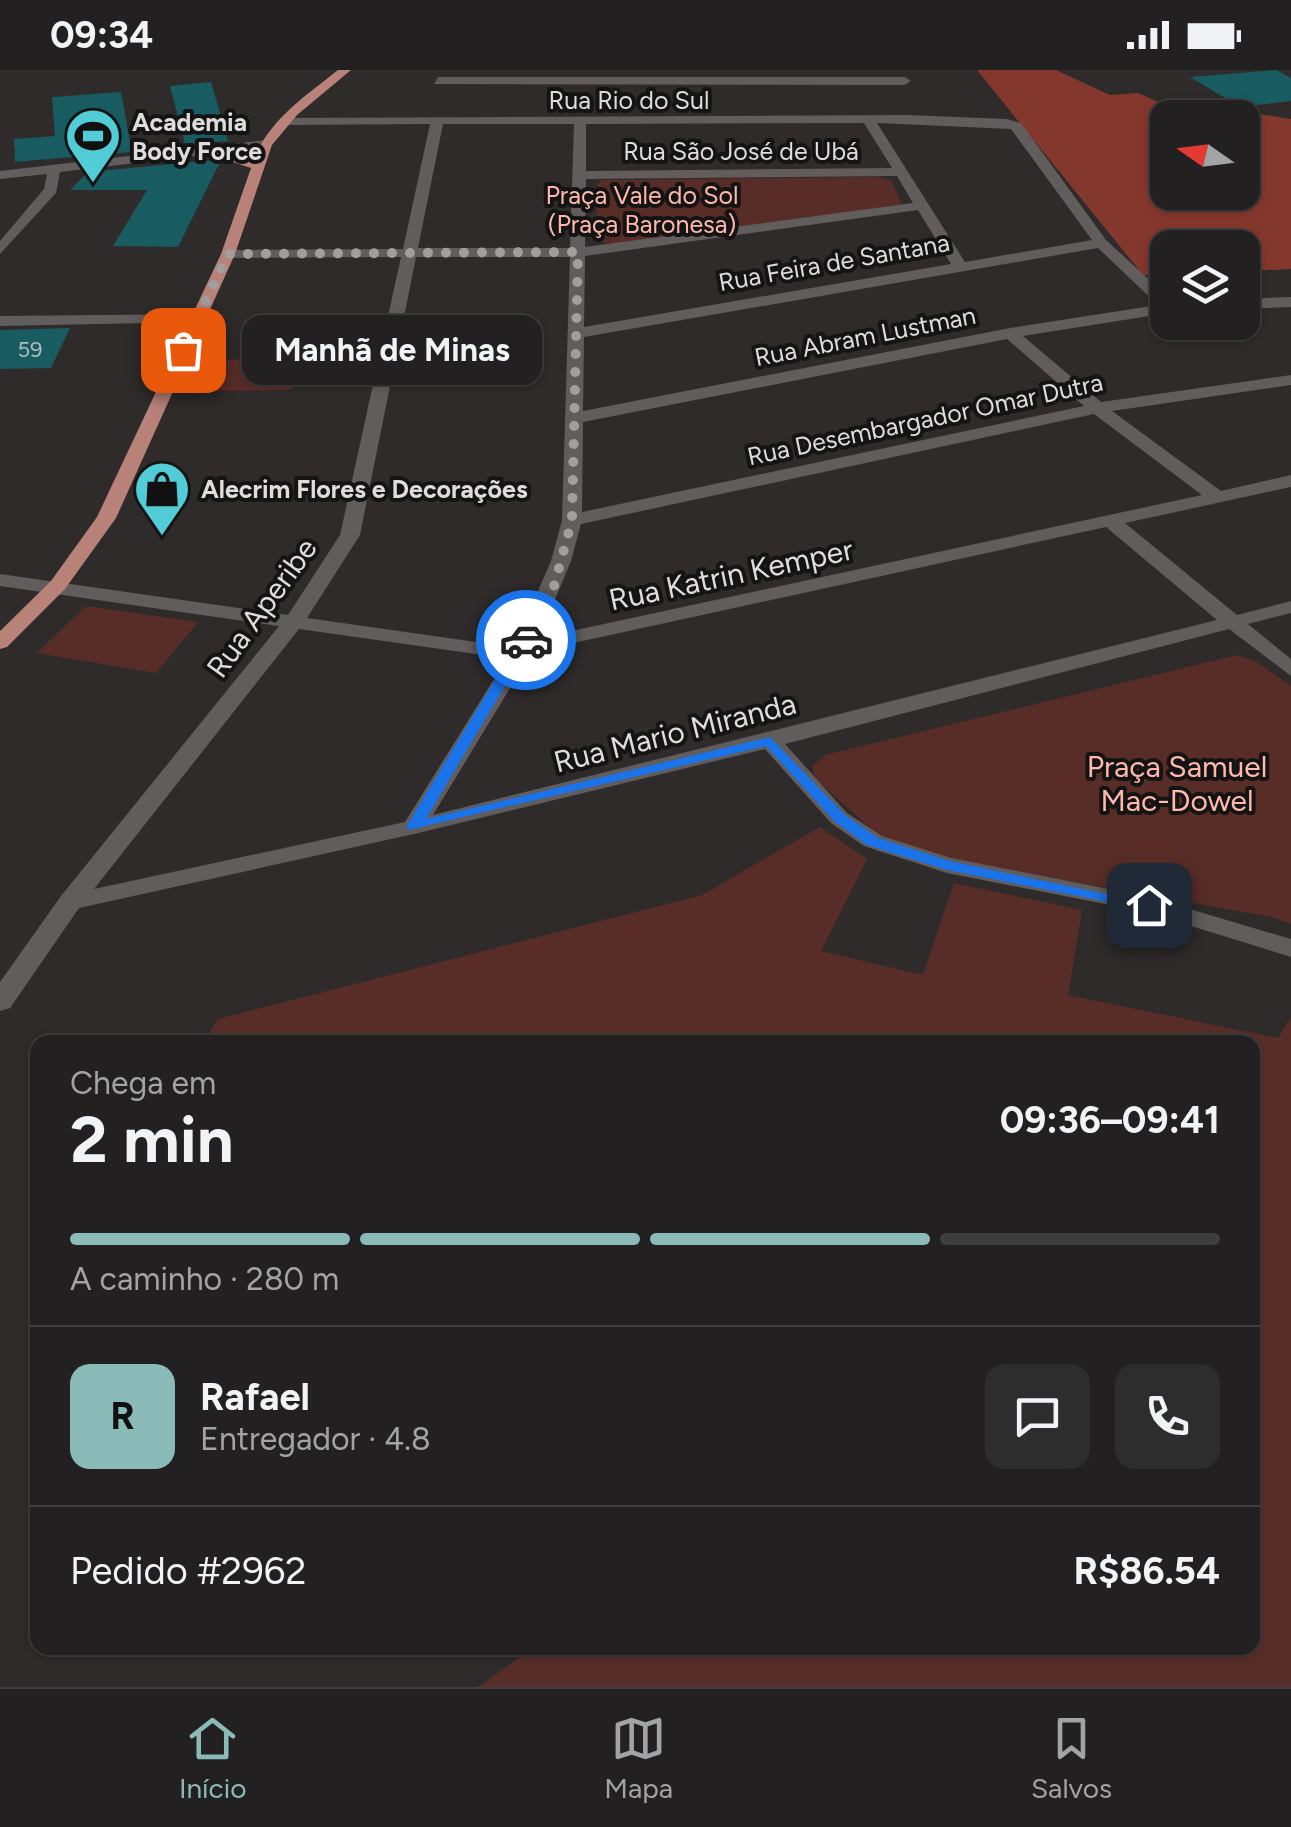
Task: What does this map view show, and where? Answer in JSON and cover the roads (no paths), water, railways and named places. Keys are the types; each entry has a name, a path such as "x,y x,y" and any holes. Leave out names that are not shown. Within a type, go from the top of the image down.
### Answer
{"main road":[{"path":"0,644 58,585 106,518 228,254 266,144 285,120 345,70"},
{"path":"209,152 259,166"}],"street":[{"path":"410,122 429,91 452,70"},
{"path":"908,119 899,100 905,81 918,70"},
{"path":"429,91 905,81"},
{"name":"Rua Rio do Sul","path":"285,120 580,123 908,119 974,120 1016,126 1101,244 1150,290"},
{"path":"869,120 919,206 959,264"},
{"name":"Rua Aperibe","path":"0,1002 70,902 296,620 350,535 437,122"},
{"path":"414,827 553,590 572,520 580,123"},
{"path":"0,175 266,144"},
{"path":"0,250 5,237 51,190 54,169"},
{"name":"Rua São José de Ubá","path":"580,175 902,172"},
{"path":"228,254 578,252 919,206"},
{"name":"Rua Feira de Santana","path":"576,333 959,264 1101,244"},
{"path":"1260,303 1291,302"},
{"name":"Rua Abram Lustman","path":"574,418 1010,333 1150,310"},
{"path":"0,321 198,317"},
{"path":"1010,333 1098,408 1216,496"},
{"name":"Rua Desembargador Omar Dutra","path":"572,520 1098,408 1291,380"},
{"name":"Rua Katrin Kemper","path":"0,580 58,585 483,648 521,648 1113,523 1291,481"},
{"path":"1113,523 1291,670"},
{"name":"Rua Mario Miranda","path":"70,902 414,827 770,741 1291,607"},
{"path":"770,741 839,818 873,842 947,865 1149,905 1291,948"}],"place":[{"name":"Academia Body Force","path":"93,185"},
{"name":"Manhã de Minas","path":"183,350"},
{"name":"Alecrim Flores e Decorações","path":"162,538"}],"park label":[{"name":"Praça Vale do Sol (Praça Baronesa)","path":"642,210"},
{"name":"Praça Samuel Mac-Dowel","path":"1177,784"}]}
